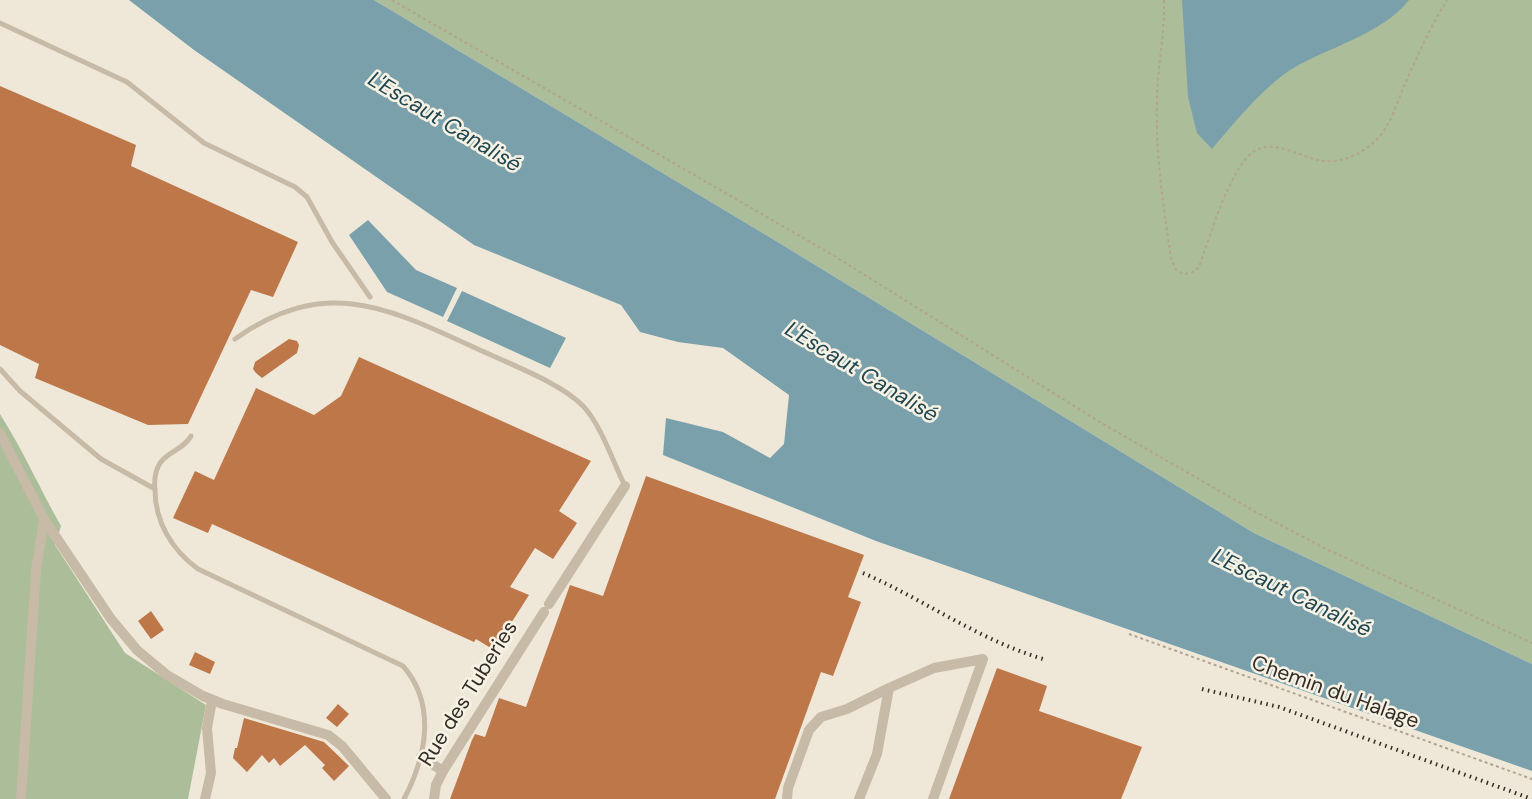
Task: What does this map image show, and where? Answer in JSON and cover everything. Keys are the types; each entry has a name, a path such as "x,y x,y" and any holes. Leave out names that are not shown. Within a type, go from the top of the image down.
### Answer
{"street":[{"path":"0,433 44,519 111,619 130,643 167,675 196,693 212,700 328,735 342,746 386,799"},
{"name":"Rue des Tuberies","path":"434,799 436,785 443,771 625,486"},
{"path":"21,799 36,570 44,519"},
{"path":"787,799 788,788 809,730 821,717 847,709 934,668 983,659 933,799"},
{"path":"859,799 879,744 889,688"},
{"path":"205,799 212,768 207,728 212,700"},
{"path":"422,757 443,771"}],"lane":[{"path":"0,23 121,79 204,143 295,187 306,197 332,242 370,297"},
{"path":"235,339 274,315 290,309 320,304 346,302 366,305 408,318 514,366 575,399 591,417 625,486"},
{"path":"0,369 20,391 101,459 154,489"},
{"path":"192,436 185,445 159,464 155,474 156,509 164,530 178,551 198,569 403,666 417,688 424,710 425,740 422,757 404,799"}],"path":[{"path":"392,0 836,257 1098,421 1254,511 1326,549 1532,643"},
{"path":"1164,0 1164,27 1157,99 1158,156 1171,258 1176,270 1186,274 1194,272 1199,267 1232,180 1251,153 1261,148 1273,147 1317,160 1331,161 1354,155 1375,142 1387,124 1431,27 1447,0"},
{"name":"Chemin du Halage","path":"1129,634 1532,779"}],"green space":[{"path":"374,0 1532,0 1532,664 1254,533 776,241"},
{"path":"0,414 61,526 55,545 125,653 206,705 188,799 0,799"}],"water":[{"name":"L'Escaut Canalisé","path":"129,0 374,0 776,241 1254,533 1532,664 1532,771 876,541 663,455 666,418 723,432 770,458 784,444 789,395 723,348 678,342 640,332 621,305 474,245 194,50"},
{"path":"1182,0 1409,0 1398,12 1369,31 1290,70 1249,107 1212,149 1197,133 1188,97"},
{"path":"368,220 416,270 457,288 443,317 387,292 349,235"},
{"path":"462,291 566,338 550,368 447,321"}],"building":[{"path":"0,86 136,145 131,166 298,242 273,297 251,290 188,424 148,425 35,378 39,364 0,345"},
{"path":"289,339 297,341 299,345 297,353 262,378 253,369 255,362"},
{"path":"359,357 591,461 559,511 577,523 553,559 535,548 510,587 529,595 494,650 476,639 474,642 212,524 208,533 173,518 195,471 214,480 256,388 314,415 341,396"},
{"path":"646,476 864,555 848,597 861,602 833,676 821,672 775,799 450,799 472,740 475,734 485,737 499,698 526,707 570,585 603,596"},
{"path":"151,611 164,630 151,639 138,621"},
{"path":"195,652 215,662 210,674 189,665"},
{"path":"997,668 1047,686 1039,711 1142,747 1121,799 949,799"},
{"path":"338,704 349,714 337,727 326,718"},
{"path":"244,718 324,742 349,766 334,781 322,768 325,765 305,745 280,766 274,758 269,763 262,755 247,772 233,758"}],"railway":[{"path":"863,573 996,641 1043,659"},
{"path":"1202,689 1279,707 1532,799"}]}
